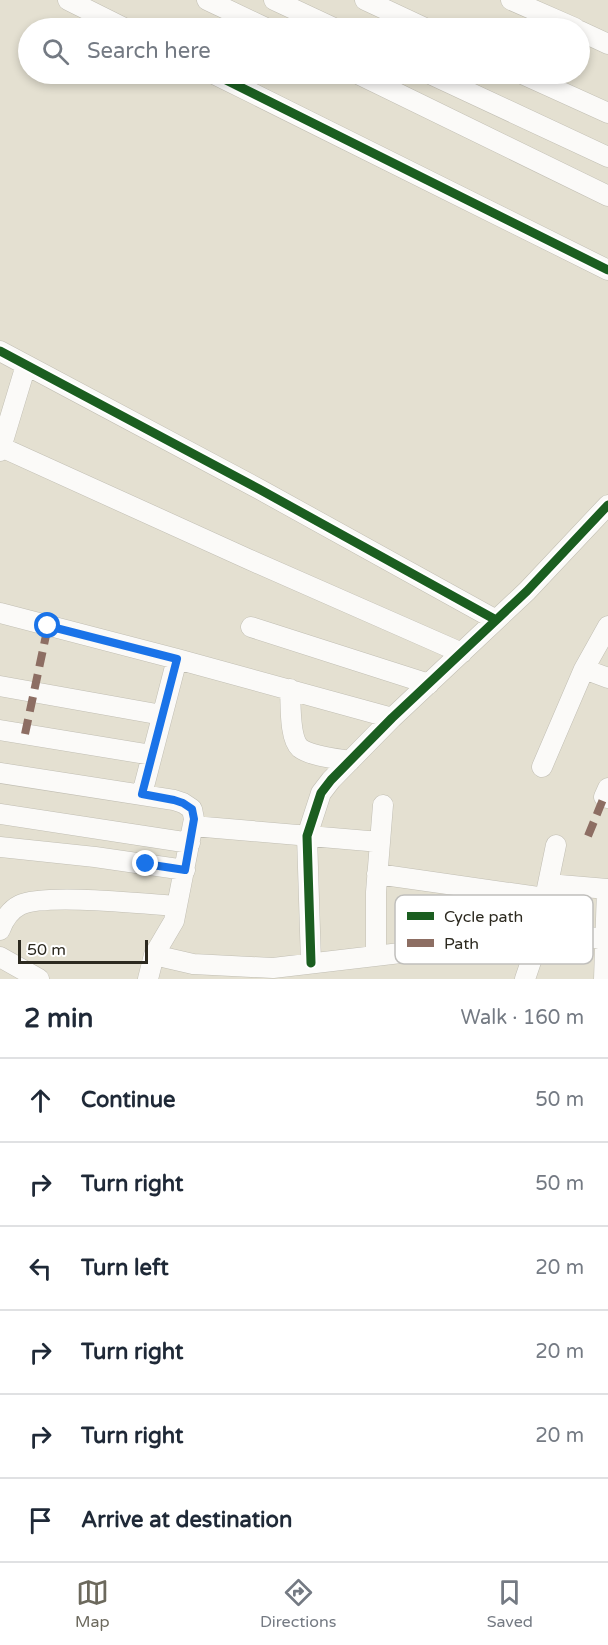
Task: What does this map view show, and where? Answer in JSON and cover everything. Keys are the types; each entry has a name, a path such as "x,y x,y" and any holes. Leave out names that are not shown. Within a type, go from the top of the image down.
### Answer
{"street":[{"path":"68,0 104,18"},
{"path":"207,0 245,18"},
{"path":"274,0 313,18"},
{"path":"364,0 403,18"},
{"path":"512,0 552,18"},
{"path":"590,36 608,44"},
{"path":"234,84 608,270"},
{"path":"378,84 608,196"},
{"path":"451,84 608,157"},
{"path":"544,84 608,113"},
{"path":"0,351 249,483 496,620"},
{"path":"26,365 4,420 1,449 462,653"},
{"path":"310,963 307,836 321,793 392,718 527,591 608,505"},
{"path":"0,613 392,718"},
{"path":"542,767 584,669 608,626"},
{"path":"251,627 429,684"},
{"path":"142,794 177,659"},
{"path":"584,669 608,678"},
{"path":"0,686 162,715"},
{"path":"290,689 292,731 300,749 350,761"},
{"path":"0,730 152,755"},
{"path":"0,773 174,800 188,806 194,813 174,921 154,955 148,979"},
{"path":"608,788 604,797 608,798"},
{"path":"376,956 377,874 383,806"},
{"path":"0,814 191,835 307,836 380,842"},
{"path":"547,895 556,844"},
{"path":"0,847 185,870"},
{"path":"377,874 547,891 608,889 604,979"},
{"path":"0,930 12,910 32,901 95,901 177,906"},
{"path":"154,955 193,964 212,972 274,974 310,963 395,954"},
{"path":"0,957 36,978"},
{"path":"525,979 530,964"}],"marked path":[{"path":"25,734 48,626"},
{"path":"588,836 604,797"}],"cycle path":[{"path":"234,84 608,270"},
{"path":"0,351 259,489 496,620"},
{"path":"311,963 307,836 321,793 392,718 527,591 608,505"}],"route":[{"path":"48,626 177,659 142,794 183,803 192,809 194,819 185,870 146,864"}]}
